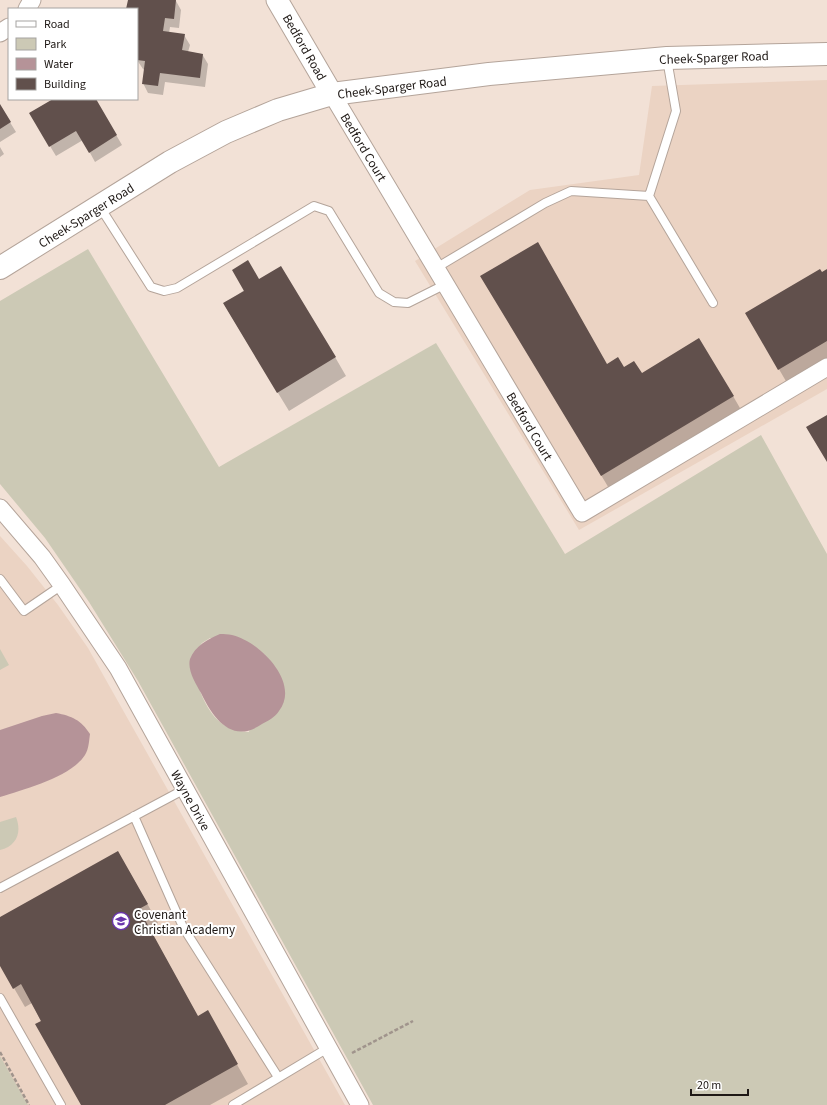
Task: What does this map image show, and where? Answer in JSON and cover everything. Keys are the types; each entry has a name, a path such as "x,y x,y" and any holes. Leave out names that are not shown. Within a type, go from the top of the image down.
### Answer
{"main road":[{"name":"Cheek-Sparger Road","path":"0,268 170,162 226,132 278,110 332,94 489,74 667,58 827,54"}],"street":[{"name":"Bedford Road","path":"277,0 332,94"},
{"path":"0,33 8,27"},
{"name":"Bedford Court","path":"332,94 582,513 827,367"},
{"name":"Wayne Drive","path":"0,508 42,557 118,668 360,1105"}],"lane":[{"path":"667,58 676,111 649,196 713,303"},
{"path":"436,268 545,203 570,191 649,196"},
{"path":"100,206 151,287 164,291 178,288 314,206 329,211 379,292 394,302 408,303 446,284"},
{"path":"0,579 24,611 62,585"},
{"path":"0,888 185,790"},
{"path":"134,816 183,927 278,1077"},
{"path":"0,998 61,1105"},
{"path":"232,1105 278,1077 332,1055"}],"path":[{"path":"332,1055 413,1020"},
{"path":"0,1052 29,1105"}],"shaded area":[{"path":"827,80 827,389 579,530 415,261 530,190 639,175 652,86"},
{"name":"Covenant Christian Academy","path":"0,536 27,566 58,605 88,648 345,1105 0,1105"}],"green space":[{"path":"88,249 219,467 436,343 565,554 761,435 827,554 827,1105 373,1105 138,681 89,602 45,538 0,484 0,301","holes":["210,638 239,639 251,644 265,655 249,732 235,730 224,725 215,717 202,696 190,660 202,643"]},
{"path":"0,649 9,665 0,670"},
{"path":"16,817 18,823 17,838 11,845 0,850 0,822"},
{"path":"0,1056 28,1105 0,1105"}],"water":[{"path":"220,634 228,634 243,639 254,645 265,654 281,676 285,688 284,700 276,715 267,722 251,730 242,732 225,726 211,711 191,672 189,663 195,650"},
{"path":"56,713 76,719 90,734 85,755 78,763 59,776 0,797 0,730"}],"building":[{"path":"128,0 176,0 174,19 165,18 163,31 185,34 182,50 203,54 200,78 160,73 158,86 142,84 145,61 138,60 138,8 126,8"},
{"path":"51,100 97,100 117,135 89,153 76,131 49,147 29,113"},
{"path":"0,104 11,122 0,129"},
{"path":"538,242 607,364 618,357 624,367 634,361 642,373 699,338 734,396 601,476 480,276"},
{"path":"248,260 259,279 281,266 336,357 277,393 223,303 244,291 232,270"},
{"path":"820,269 822,272 827,269 827,341 778,370 745,313"},
{"path":"827,415 827,462 806,427"},
{"path":"118,851 148,904 139,909 198,1016 208,1010 238,1064 165,1105 81,1105 35,1024 41,1021 21,984 13,989 0,966 0,917"}],"place":[{"name":"Covenant Christian Academy","path":"121,921"}]}
